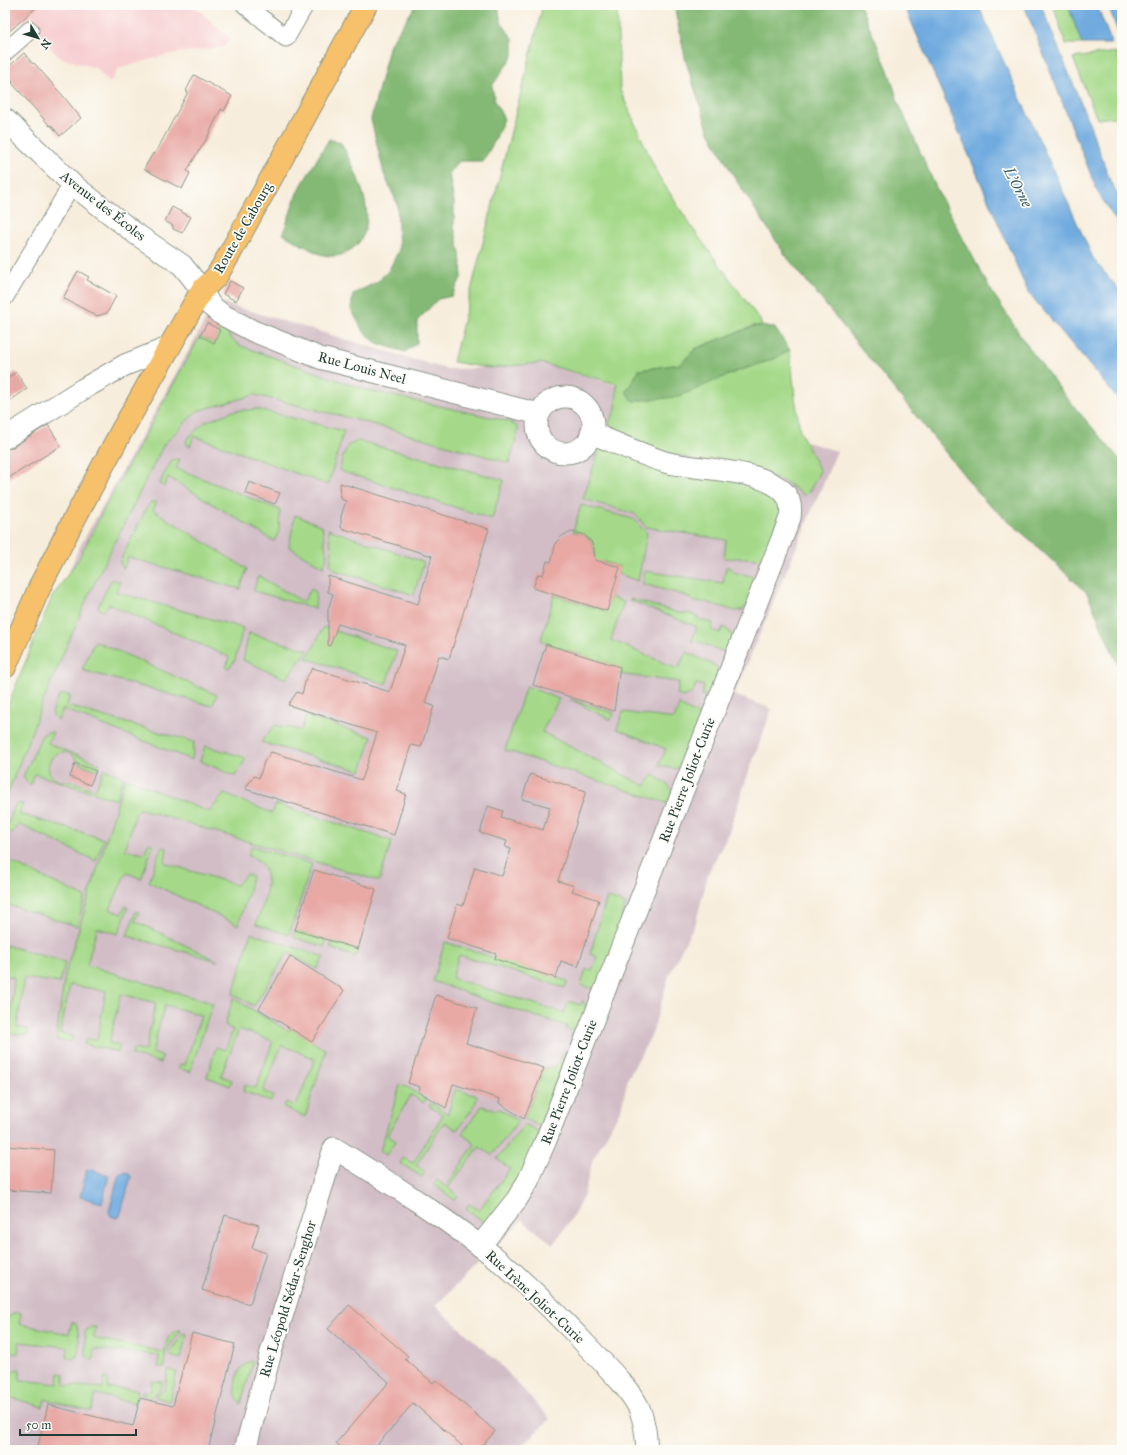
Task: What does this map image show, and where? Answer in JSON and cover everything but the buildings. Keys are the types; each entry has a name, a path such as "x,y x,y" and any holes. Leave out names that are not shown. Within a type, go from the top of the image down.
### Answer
{"main road":[{"name":"Route de Cabourg","path":"202,290 205,272 214,255 353,5"},
{"name":"Route de Cabourg","path":"202,290 216,277 230,255 366,5"},
{"path":"5,666 41,584 68,528 202,290"}],"street":[{"path":"245,5 286,38 305,5"},
{"path":"5,52 30,30"},
{"name":"Avenue des Écoles","path":"5,119 72,184 136,234 182,265 202,290"},
{"path":"5,297 72,184"},
{"name":"Rue Louis Neel","path":"202,290 210,305 221,314 253,331 320,358 539,414"},
{"path":"5,438 84,388 125,365 170,347"},
{"path":"564,397 572,399 585,406 589,412 592,419 591,434 588,440 577,450 569,453 560,453 552,450 545,445 538,432 537,425 539,414 543,407 549,402 564,397"},
{"name":"Rue Pierre Joliot-Curie","path":"480,1246 528,1181 546,1140 790,518 791,508 789,499 784,493 764,479 748,474 691,467 665,462 591,434"},
{"name":"Rue Irène Joliot-Curie","path":"334,1148 414,1198 480,1246 516,1276 554,1311 631,1396 642,1416 647,1450"},
{"name":"Rue Léopold Sédar-Senghor","path":"245,1450 271,1352 334,1148"}],"shaded area":[{"path":"5,5 193,5 230,39 224,47 169,54 118,69 110,83 96,68 60,58 36,32 34,34 22,21 5,35"},
{"path":"216,301 446,369 489,368 541,363 837,451 734,695 772,709 728,835 709,871 696,921 669,975 652,1034 628,1078 621,1109 593,1159 583,1197 570,1221 553,1244 522,1220 435,1306 497,1361 550,1419 517,1450 5,1450 5,724 78,550"}],"green space":[{"path":"416,5 498,5 501,22 513,39 513,56 492,86 495,102 504,119 494,142 483,161 459,161 449,174 454,202 454,227 460,253 462,276 452,296 438,299 417,321 417,343 405,352 376,343 363,331 351,309 353,294 377,282 389,270 399,250 397,203 384,174 371,119 390,44"},
{"path":"543,5 617,5 620,90 658,175 693,229 760,320 762,327 754,326 695,349 681,364 639,370 738,371 774,359 790,350 800,431 820,471 810,490 805,496 784,481 663,452 628,440 609,428 610,420 616,409 617,384 541,363 489,368 453,362"},
{"path":"674,5 860,5 888,70 899,104 938,192 989,287 1024,341 1065,396 1122,462 1122,669 1119,667 1087,593 1028,538 985,501 786,256 736,180 709,132 686,62"},
{"path":"1053,5 1068,5 1082,44 1066,44"},
{"path":"1116,52 1122,68 1122,116 1097,119 1073,58"},
{"path":"329,139 341,143 359,182 367,211 366,225 362,238 353,248 343,254 333,256 315,252 283,234 297,193"},
{"path":"754,326 774,327 790,350 774,359 738,371 677,397 633,401 626,392 639,370 681,364 695,349"},
{"path":"223,329 236,343 241,346 366,390 508,421 518,427 518,432 509,463 358,420 255,395 197,411 164,444 89,594 44,699 5,801 5,712 52,597 79,558 105,507 200,336 214,343 220,330"},
{"path":"257,409 344,431 328,485 194,436 190,446 187,445 186,440 205,422 234,411"},
{"path":"359,441 504,480 492,519 340,471 342,459 348,445"},
{"path":"600,446 744,480 771,492 783,509 763,559 724,558 726,540 646,527 635,514 583,499"},
{"path":"180,459 176,468 280,510 279,532 274,541 168,477 164,487 160,484 172,460"},
{"path":"151,502 157,502 153,510 247,569 240,589 128,557 124,568 122,567 120,561"},
{"path":"581,505 633,519 647,533 638,581 618,574 620,567 604,562 592,563 594,557 594,546 592,542 584,535 573,532"},
{"path":"295,515 322,526 327,557 323,567 289,547"},
{"path":"328,529 424,562 414,595 335,570 330,564 332,552"},
{"path":"726,567 729,567 733,572 751,576 755,579 756,584 747,606 742,610 735,611 706,602 694,602 687,596 643,584 645,571 723,583"},
{"path":"259,576 303,602 311,589 316,592 315,609 254,591 257,578"},
{"path":"111,580 120,581 116,592 243,628 235,660 229,668 226,667 229,657 109,604 103,612 98,607"},
{"path":"554,595 606,611 611,597 624,602 611,640 678,669 686,652 716,666 719,671 715,687 711,693 702,696 704,686 696,684 692,694 684,697 677,695 679,682 618,674 619,667 547,644 541,640"},
{"path":"630,599 679,613 692,614 701,620 713,623 711,630 720,633 723,627 729,631 733,637 728,651 721,651 697,641 691,643 697,627 629,600"},
{"path":"323,627 397,651 386,684 306,658 314,647"},
{"path":"249,633 308,650 286,679 243,660"},
{"path":"95,641 217,695 212,706 82,670"},
{"path":"526,686 559,699 542,732 645,786 653,775 665,782 673,791 669,804 505,750"},
{"path":"64,694 70,696 67,706 194,742 192,760 63,709 58,720 53,715 53,709 59,696"},
{"path":"570,699 614,713 611,720"},
{"path":"679,705 698,715 701,720 685,763 675,769 659,765 666,749 617,729 623,712 674,719"},
{"path":"306,716 372,737 361,771 261,742 275,725 301,730"},
{"path":"48,732 53,732 48,743 100,764 97,770 80,763 73,755 69,753 61,752 52,757 50,761 49,770 50,774 54,778 78,783 95,790 104,769 123,777 116,800 35,774 30,786 23,777 42,735"},
{"path":"205,746 244,757 246,759 235,776 200,761"},
{"path":"125,778 209,812 224,794 272,813 276,804 392,841 379,881 140,809 136,812 125,850 144,853 149,843 153,845 141,879 128,873 124,877 110,909 121,914 126,906 128,908 118,934 97,928 87,965 213,1003 190,1072 178,1068 180,1064 185,1065 201,1015 165,1005 152,1053 162,1056 161,1063 132,1055 133,1049 145,1051 156,1003 121,994 109,1043 120,1045 118,1052 84,1044 86,1039 97,1040 106,991 70,985 60,1033 72,1036 71,1042 56,1040 65,974"},
{"path":"23,804 19,814 104,839 96,861 18,824 12,834 6,829 15,805"},
{"path":"251,846 312,864 289,935 256,924 264,901 267,876 257,860 248,856"},
{"path":"161,848 167,848 165,863 237,885 246,874 252,876 249,891 238,925 149,882"},
{"path":"5,859 85,897 77,926 5,904"},
{"path":"607,897 626,904 621,916 626,918 599,985 593,989 581,985 586,969 592,970 597,957 590,954"},
{"path":"136,911 139,912 135,921 218,961 127,936"},
{"path":"295,930 324,939 331,930 324,947 293,937"},
{"path":"335,931 338,932 335,942 358,949 355,957 330,948"},
{"path":"251,933 324,957 317,969 288,952 254,1006 233,994"},
{"path":"445,942 567,981 565,988 459,955 452,978 564,1013 568,1002 581,1005 583,1000 587,1010 579,1036 571,1039 573,1031 566,1029 567,1026 490,1002 433,981"},
{"path":"5,945 65,962 60,983 24,978 17,1027 28,1029 27,1035 5,1033 5,1026 10,1026 14,977 5,976"},
{"path":"233,998 288,1031 290,1028 326,1050 305,1117 284,1107 286,1102 296,1106 315,1059 282,1045 263,1091 273,1096 271,1102 243,1091 245,1085 256,1088 273,1041 239,1029 221,1076 232,1080 230,1086 207,1077 216,1047 225,1050 233,1030 225,1025"},
{"path":"563,1052 569,1057 543,1128 524,1119 544,1068 555,1066"},
{"path":"400,1085 409,1088 426,1100 424,1103 411,1095 387,1135 396,1141 386,1155 380,1151"},
{"path":"455,1089 477,1096 475,1105 457,1130 444,1122 416,1165 425,1172 422,1177 400,1163 403,1158 413,1163 443,1115 429,1106 431,1103 448,1114"},
{"path":"482,1106 495,1110 500,1109 518,1121 492,1155 479,1147 448,1188 458,1196 454,1200 433,1184 437,1180 446,1187 475,1144 462,1134"},
{"path":"525,1124 540,1132 527,1169 490,1220 483,1222 466,1208 469,1204 479,1210 510,1169 497,1159"},
{"path":"15,1313 21,1313 19,1324 69,1334 72,1322 76,1324 79,1350 76,1357 71,1359 67,1358 68,1347 19,1342 18,1354 13,1352 6,1345 5,1341 5,1320 7,1317"},
{"path":"96,1327 94,1338 164,1352 170,1335 173,1332 181,1330 165,1352 165,1367 158,1367 159,1355 94,1349 93,1360 90,1360 86,1356 85,1333 86,1330"},
{"path":"184,1333 187,1334 181,1359 170,1356 169,1352"},
{"path":"253,1361 241,1404 235,1393 236,1379 242,1367"},
{"path":"20,1369 20,1380 58,1384 59,1373 64,1374 64,1385 103,1388 104,1377 108,1378 108,1388 138,1390 135,1403 96,1394 91,1411 45,1399 43,1407 6,1396 5,1383 8,1375 15,1370"},
{"path":"168,1370 177,1372 170,1401 155,1397 165,1389"},
{"path":"152,1381 163,1382 160,1389 151,1397 142,1394 142,1391 151,1391"}],"water":[{"name":"L'Orne","path":"904,5 978,5 1094,260 1122,293 1122,404 1028,292"},
{"path":"1024,5 1041,5 1089,123 1111,183 1122,200 1122,230 1098,193"},
{"path":"1068,5 1097,5 1112,44 1082,44"},
{"path":"1108,5 1122,5 1122,43"},
{"path":"87,1169 109,1175 102,1203 80,1197"},
{"path":"124,1172 129,1174 131,1177 120,1216 116,1218 111,1216 109,1212 119,1174"}]}
